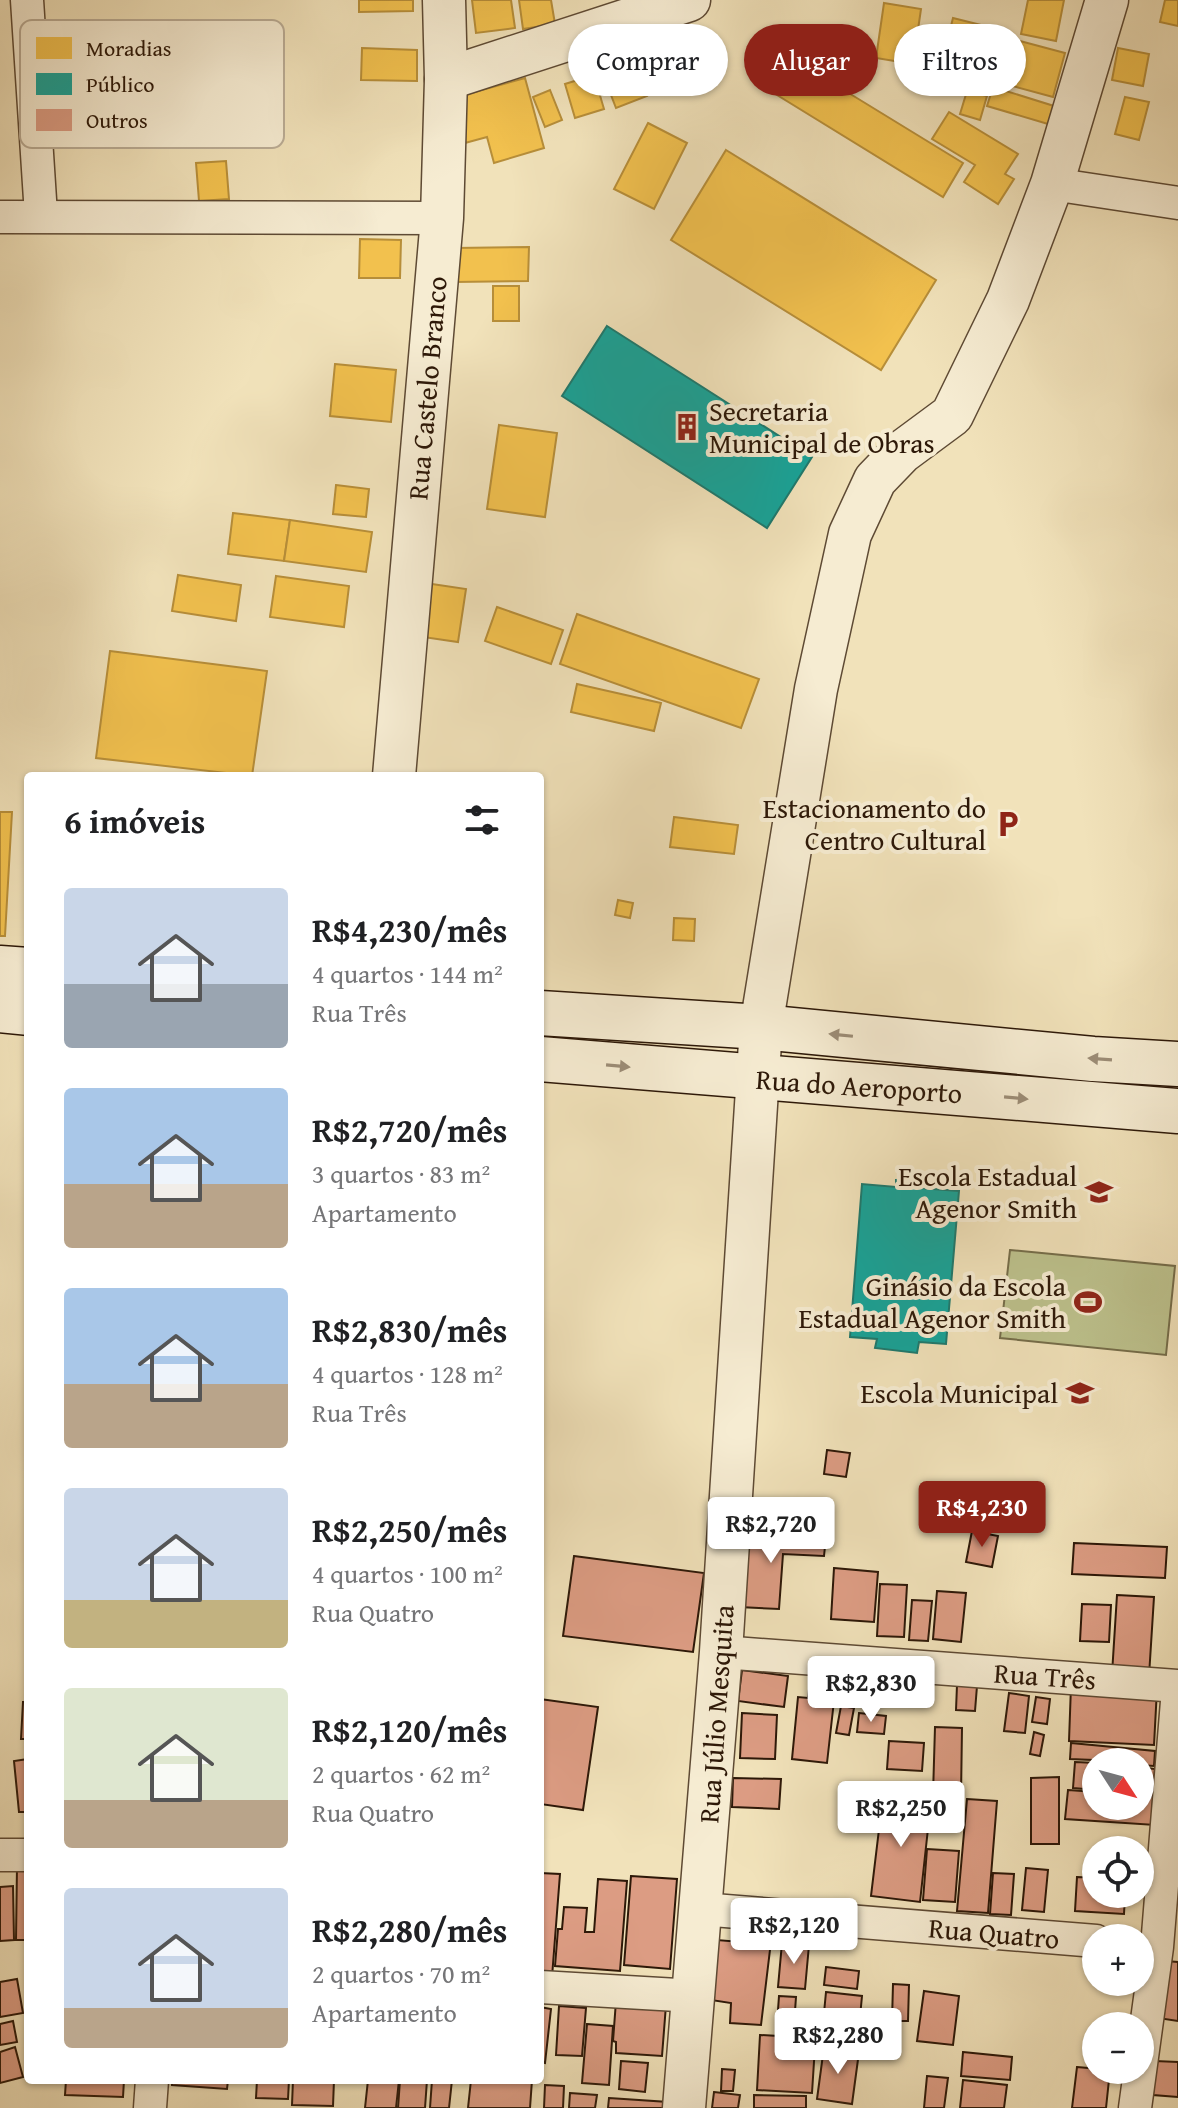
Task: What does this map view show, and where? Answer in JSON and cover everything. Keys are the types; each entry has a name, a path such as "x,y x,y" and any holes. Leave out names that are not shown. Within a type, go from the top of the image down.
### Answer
{"main road":[{"path":"0,968 24,970"},
{"path":"0,1010 24,1013"},
{"name":"Rua do Aeroporto","path":"544,1013 761,1027 1093,1059 1178,1064"},
{"name":"Rua do Aeroporto","path":"544,1059 1178,1111"}],"street":[{"path":"27,0 28,20"},
{"name":"Rua Castelo Branco","path":"394,772 442,218 446,79 444,0"},
{"path":"446,79 689,0"},
{"name":"Rua Júlio Mesquita","path":"684,2108 721,1652 761,1027 816,689 850,534 875,480 902,452 952,415 1008,300 1052,184 1107,0"},
{"path":"37,148 41,215"},
{"path":"1052,184 1178,203"},
{"path":"0,217 442,218"},
{"name":"Rua Três","path":"721,1652 1178,1688"},
{"path":"1135,2108 1158,1947 1178,1688"},
{"path":"0,1855 24,1855"},
{"name":"Rua Quatro","path":"701,1909 1082,1940"},
{"path":"544,1987 695,1996"},
{"path":"150,2108 152,2084"}],"green space":[{"name":"Ginásio da Escola Estadual Agenor Smith","path":"1010,1250 1175,1266 1166,1355 1000,1338"}],"building: Moradias":[{"path":"359,0 413,0 413,11 359,12"},
{"path":"472,0 511,0 515,28 476,33"},
{"path":"519,0 551,0 555,24 523,29"},
{"path":"1028,0 1064,0 1056,41 1026,35 1026,24 1023,24"},
{"path":"1165,0 1178,0 1178,26 1160,22"},
{"path":"884,3 921,9 919,24 894,24 894,61 878,58"},
{"path":"953,18 977,24 952,24"},
{"path":"1026,43 1065,53 1053,97 1026,90"},
{"path":"362,48 417,50 417,81 361,80"},
{"path":"1118,48 1149,54 1143,86 1112,80"},
{"path":"525,78 544,148 494,163 487,137 465,143 453,98"},
{"path":"550,90 562,120 545,127 533,97"},
{"path":"569,96 600,96 604,109 575,118"},
{"path":"611,96 647,96 616,108"},
{"path":"779,96 854,96 963,163 943,197"},
{"path":"965,96 987,96 980,120 960,114"},
{"path":"990,96 1022,96 1054,106 1048,124 987,106"},
{"path":"1125,97 1149,102 1139,140 1115,134"},
{"path":"949,112 1018,154 1005,174 1014,179 998,204 964,182 975,165 932,139"},
{"path":"648,123 687,143 654,209 614,189"},
{"path":"726,150 936,280 881,370 671,240"},
{"path":"226,161 229,199 199,201 196,163"},
{"path":"360,239 401,240 400,278 359,278"},
{"path":"529,247 528,281 455,282 455,248"},
{"path":"493,286 519,286 519,321 493,321"},
{"path":"335,364 396,370 391,422 330,416"},
{"path":"499,425 557,433 545,517 487,509"},
{"path":"336,485 369,489 366,517 333,514"},
{"path":"233,513 290,520 284,561 228,554"},
{"path":"290,520 372,532 366,572 284,561"},
{"path":"178,575 241,585 236,621 172,611"},
{"path":"276,576 349,586 344,627 270,617"},
{"path":"432,584 466,589 458,642 423,637"},
{"path":"497,607 563,630 551,664 485,641"},
{"path":"577,614 759,679 741,728 560,664"},
{"path":"110,651 267,671 253,772 217,772 96,758"},
{"path":"577,684 661,703 654,731 571,712"},
{"path":"0,812 12,812 5,936 0,936"},
{"path":"674,817 738,825 734,854 670,847"},
{"path":"618,900 633,903 630,918 615,915"},
{"path":"674,918 695,919 694,941 673,940"}],"building: Público":[{"name":"Secretaria Municipal de Obras","path":"607,326 812,457 767,528 562,396"},
{"path":"921,1179 921,1188 959,1191 946,1344 919,1342 917,1353 875,1348 877,1339 850,1337 862,1184 896,1187 896,1180"}],"building: Outros":[{"path":"827,1450 850,1453 846,1477 824,1474"},
{"path":"744,1531 826,1537 824,1556 783,1554 779,1609 739,1607"},
{"path":"972,1531 998,1536 992,1567 966,1562"},
{"path":"1074,1543 1167,1547 1165,1578 1072,1574"},
{"path":"574,1556 704,1573 693,1652 563,1636"},
{"path":"834,1568 878,1572 874,1622 831,1619"},
{"path":"880,1584 907,1585 904,1637 877,1636"},
{"path":"937,1591 966,1593 961,1642 933,1639"},
{"path":"1117,1595 1154,1597 1149,1676 1112,1674"},
{"path":"912,1600 932,1601 928,1641 909,1640"},
{"path":"1082,1604 1111,1605 1109,1642 1080,1641"},
{"path":"742,1670 788,1676 784,1707 738,1701"},
{"path":"811,1671 837,1674 827,1763 792,1759 798,1697 808,1698"},
{"path":"957,1685 977,1686 975,1711 956,1710"},
{"path":"1071,1686 1157,1689 1154,1745 1069,1741"},
{"path":"1009,1693 1029,1696 1025,1733 1004,1731"},
{"path":"1036,1697 1050,1699 1047,1724 1032,1722"},
{"path":"544,1700 598,1707 583,1810 544,1805"},
{"path":"23,1702 24,1702 24,1739 21,1739"},
{"path":"841,1706 854,1708 849,1735 836,1733"},
{"path":"742,1713 777,1715 775,1759 740,1758"},
{"path":"859,1713 886,1716 884,1734 857,1732"},
{"path":"935,1727 962,1728 961,1796 933,1795"},
{"path":"1034,1732 1044,1735 1040,1756 1030,1754"},
{"path":"889,1741 924,1743 922,1771 887,1769"},
{"path":"1071,1743 1124,1748 1082,1748 1082,1760 1070,1759"},
{"path":"24,1760 24,1812 19,1812 14,1761"},
{"path":"1075,1762 1082,1762 1082,1789 1073,1788"},
{"path":"1059,1777 1059,1844 1031,1844 1031,1778"},
{"path":"733,1778 781,1779 779,1809 732,1807"},
{"path":"1068,1790 1082,1791 1082,1820 1154,1820 1154,1797 1157,1797 1155,1825 1065,1819"},
{"path":"883,1796 931,1801 920,1902 871,1896"},
{"path":"967,1799 997,1801 988,1913 957,1911"},
{"path":"927,1849 959,1851 955,1902 923,1900"},
{"path":"17,1866 24,1866 24,1940 16,1940"},
{"path":"1026,1868 1048,1870 1044,1912 1022,1910"},
{"path":"544,1873 560,1874 552,1977 544,1977"},
{"path":"993,1873 1014,1874 1011,1915 990,1914"},
{"path":"631,1876 677,1879 670,1969 624,1965"},
{"path":"1077,1877 1082,1877 1082,1908 1124,1908 1124,1914 1075,1911"},
{"path":"598,1879 627,1881 620,1971 555,1966 558,1929 562,1929 564,1907 587,1908 585,1932 594,1932"},
{"path":"13,1886 14,1940 0,1941 0,1887"},
{"path":"754,1932 772,1933 761,2025 730,2023 731,2003 711,2000 717,1940 753,1943"},
{"path":"782,1943 809,1945 805,1989 778,1987"},
{"path":"1166,1961 1178,1962 1178,2021 1158,2018"},
{"path":"826,1967 859,1971 857,1989 824,1985"},
{"path":"17,1979 23,2013 0,2017 0,1982"},
{"path":"893,1984 909,1985 908,2021 892,2021"},
{"path":"924,1991 959,1996 953,2045 917,2041"},
{"path":"826,1992 862,1996 860,2017 824,2013"},
{"path":"779,1996 796,1997 795,2011 778,2010"},
{"path":"616,2001 666,2005 662,2056 616,2053 616,2042 613,2041"},
{"path":"559,2006 586,2008 582,2056 556,2055"},
{"path":"544,2008 551,2009 544,2063"},
{"path":"13,2021 17,2042 0,2045 0,2024"},
{"path":"587,2024 613,2026 609,2085 582,2083"},
{"path":"760,2035 795,2037 794,2045 815,2046 812,2093 757,2090"},
{"path":"15,2047 23,2077 0,2083 0,2052"},
{"path":"824,2047 859,2052 852,2104 817,2099"},
{"path":"963,2052 1012,2057 1010,2080 961,2076"},
{"path":"621,2061 648,2063 645,2092 619,2089"},
{"path":"1155,2061 1178,2062 1178,2097 1153,2095"},
{"path":"1077,2067 1082,2067 1082,2084 1109,2084 1106,2108 1072,2108"},
{"path":"722,2069 735,2070 733,2091 721,2091"},
{"path":"927,2076 948,2078 944,2108 924,2108"},
{"path":"963,2080 1007,2085 1004,2108 960,2108"},
{"path":"66,2084 124,2084 123,2097 65,2095"},
{"path":"172,2084 228,2084 227,2089"},
{"path":"257,2084 289,2084 288,2099 256,2098"},
{"path":"293,2084 334,2084 333,2106 292,2105"},
{"path":"368,2084 399,2084 396,2108 365,2108"},
{"path":"400,2084 427,2084 425,2108 398,2108"},
{"path":"432,2084 452,2084 449,2108 430,2108"},
{"path":"471,2084 532,2084 530,2108 468,2108"},
{"path":"545,2085 564,2086 563,2108 544,2108"},
{"path":"714,2092 740,2095 738,2108 712,2108"},
{"path":"570,2093 597,2095 595,2108 569,2108"},
{"path":"754,2095 806,2096 806,2108 754,2108"},
{"path":"609,2098 668,2102 667,2108 608,2108"}],"place":[{"name":"Secretaria Municipal de Obras","path":"687,427"},
{"name":"Estacionamento do Centro Cultural","path":"1008,824"},
{"name":"Escola Estadual Agenor Smith","path":"1099,1192"},
{"name":"Ginásio da Escola Estadual Agenor Smith","path":"1088,1302"},
{"name":"Escola Municipal","path":"1080,1393"}]}
